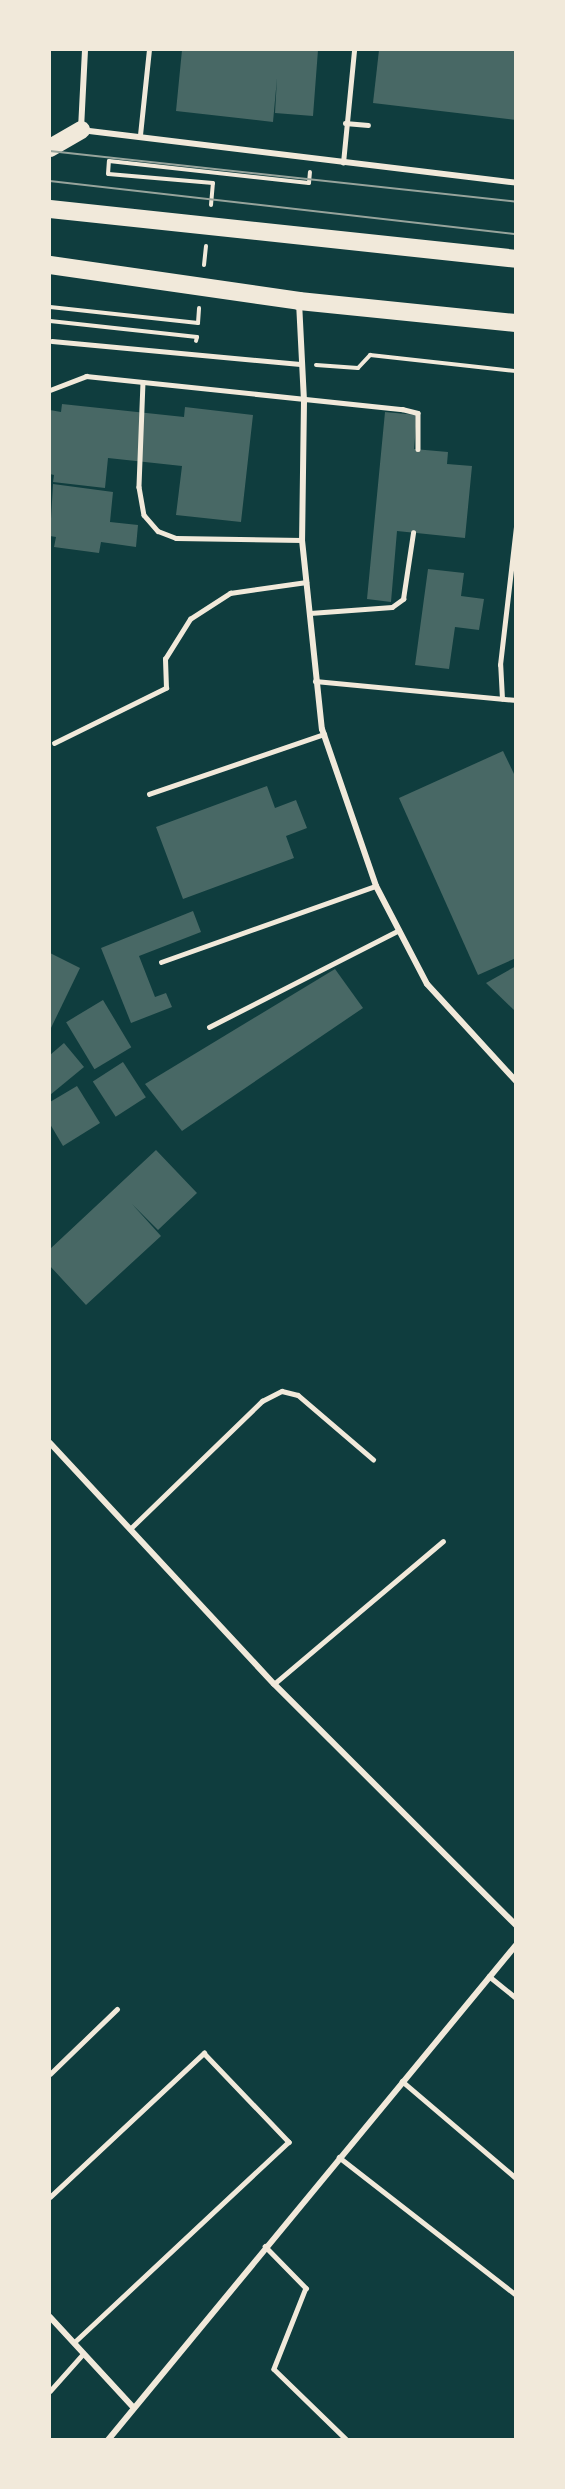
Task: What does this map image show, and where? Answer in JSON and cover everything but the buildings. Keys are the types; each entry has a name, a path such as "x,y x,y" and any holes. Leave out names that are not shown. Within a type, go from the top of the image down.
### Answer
{"highway":[{"path":"50,148 81,130"},
{"path":"50,209 516,259"},
{"path":"50,265 299,301 516,323"}],"street":[{"path":"85,50 81,130 140,135 311,159 516,183"},
{"path":"299,301 300,364 304,401 302,540 315,681 324,734 376,886 427,984 516,1081"},
{"path":"50,1443 132,1527 274,1684 516,1925"},
{"path":"110,2439 133,2407 265,2246 516,1946"},
{"path":"50,2317 133,2407"}],"lane":[{"path":"140,135 149,50"},
{"path":"343,163 345,123 354,50"},
{"path":"345,123 368,125"},
{"path":"52,340 300,364"},
{"path":"50,390 86,376 304,401 412,410 420,416 418,449"},
{"path":"143,382 139,487 144,515 158,531 176,538 302,540"},
{"path":"502,699 500,665 516,527"},
{"path":"310,613 392,607 403,599 413,532"},
{"path":"54,743 166,688 165,659 190,619 230,593 306,582"},
{"path":"315,681 516,700"},
{"path":"149,794 324,734"},
{"path":"161,962 376,886"},
{"path":"209,1027 400,930"},
{"path":"132,1527 262,1401 282,1391 298,1395 373,1460"},
{"path":"274,1684 443,1541"},
{"path":"489,1976 516,1998"},
{"path":"50,2074 117,2009"},
{"path":"50,2197 204,2053 288,2142 74,2343"},
{"path":"402,2081 516,2178"},
{"path":"339,2157 516,2295"},
{"path":"265,2246 306,2288 274,2369 347,2439"},
{"path":"50,2391 84,2354"}],"path":[{"path":"209,218 213,183 108,174 109,161 309,183 311,159"},
{"path":"203,276 207,241"},
{"path":"50,307 198,324 200,300"},
{"path":"300,364 358,368 370,355 516,371"}],"tram line":[{"path":"50,151 516,202"},
{"path":"50,181 516,234"}]}
